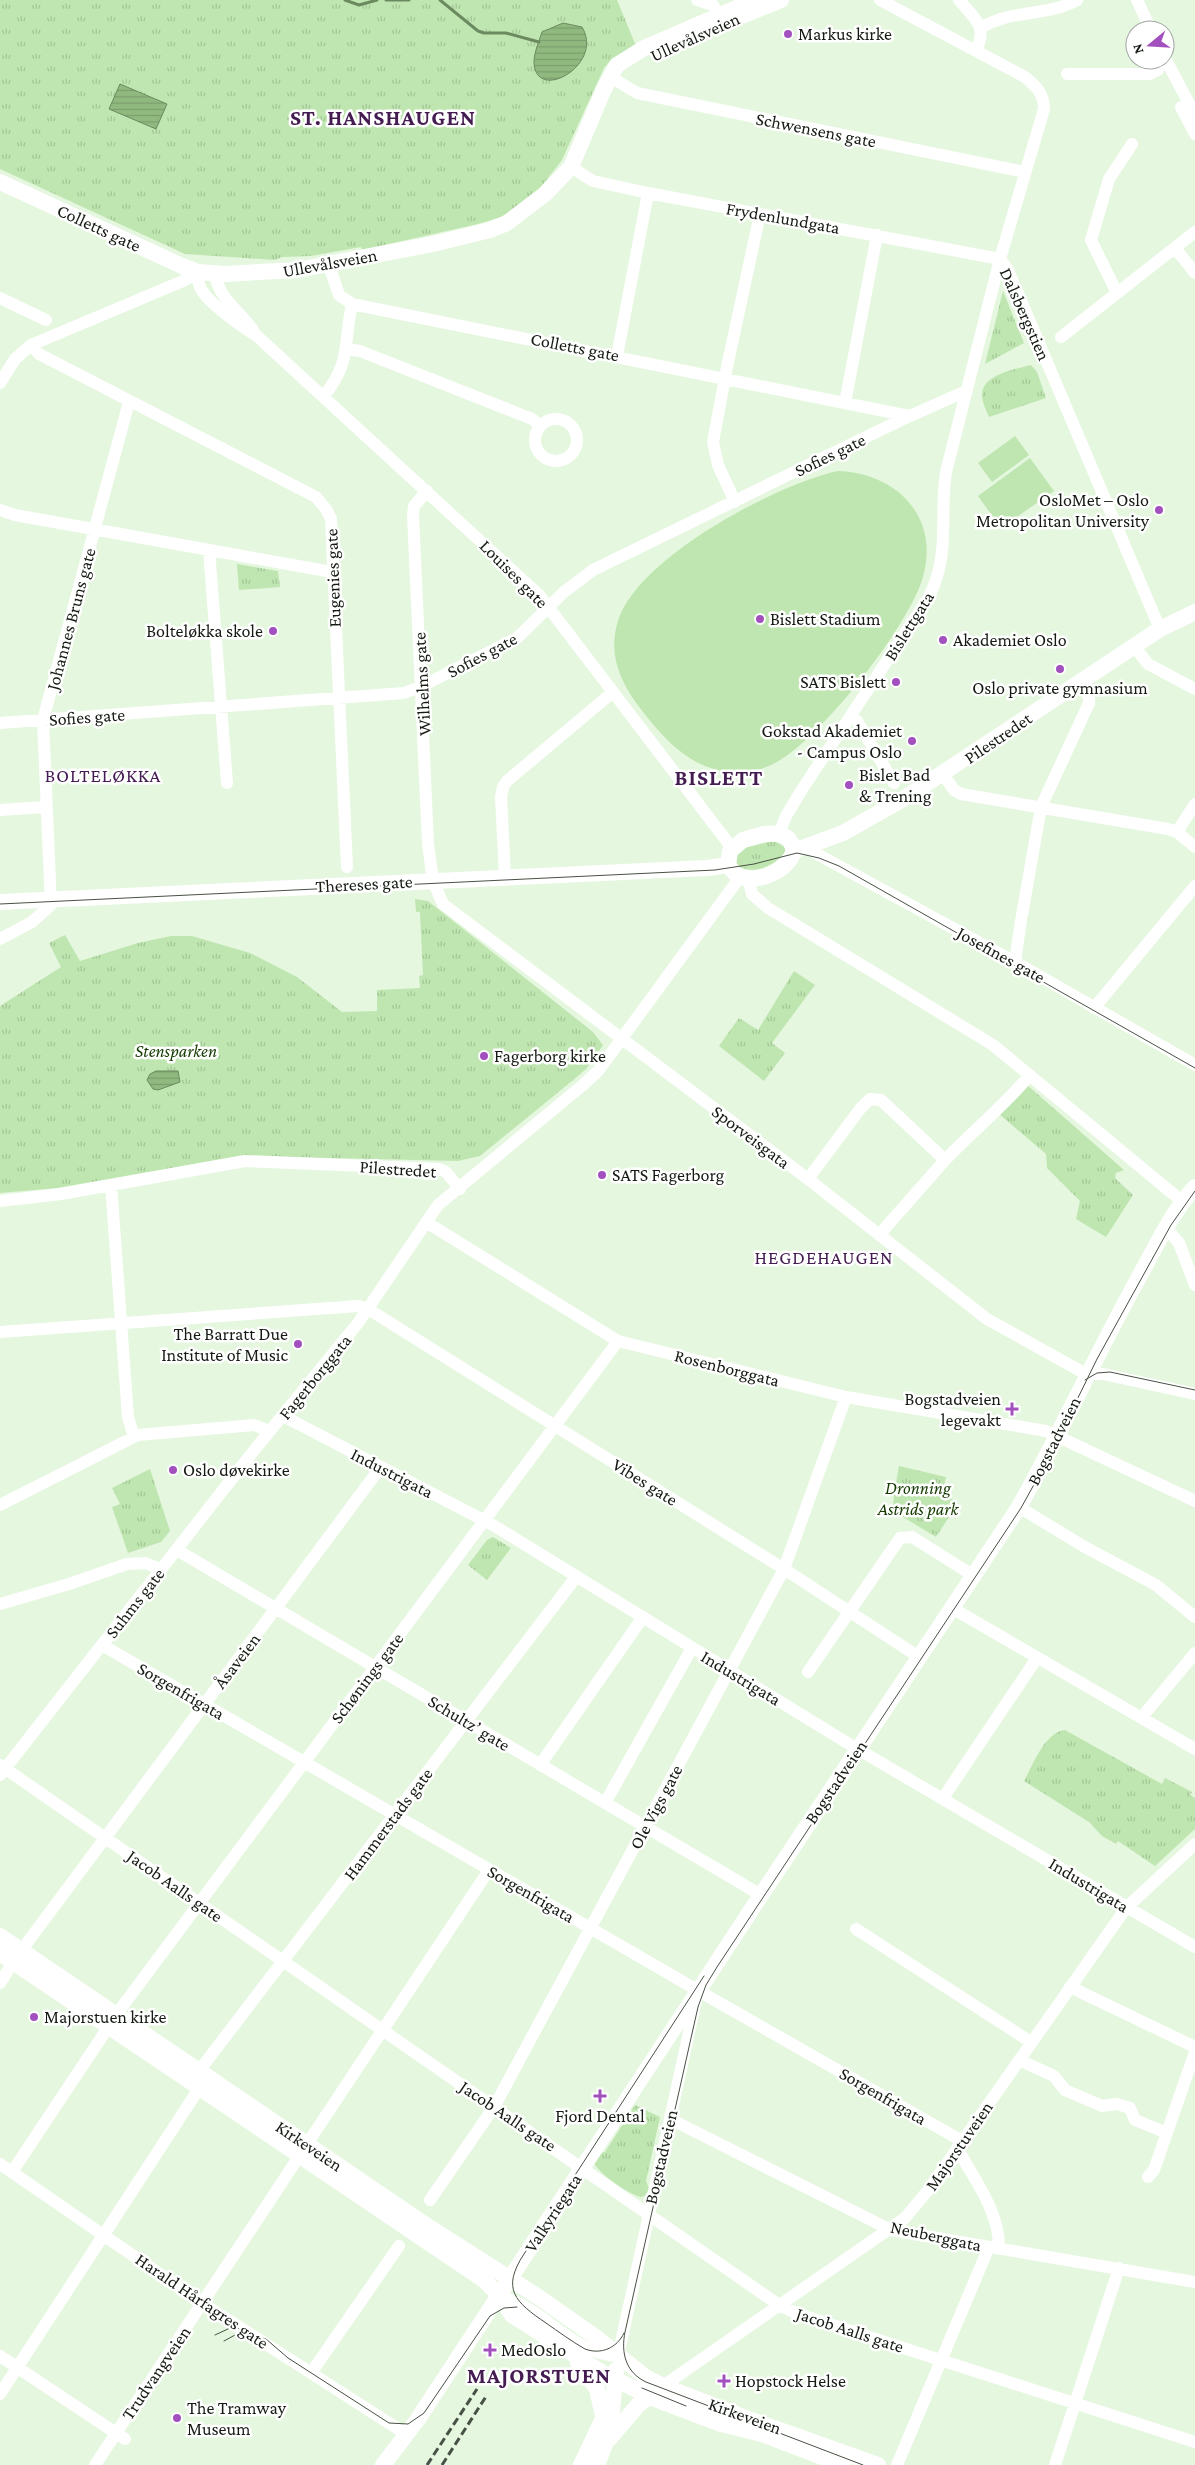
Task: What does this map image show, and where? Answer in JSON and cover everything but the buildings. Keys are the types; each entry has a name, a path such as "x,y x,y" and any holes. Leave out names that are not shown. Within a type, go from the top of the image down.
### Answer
{"main road":[{"name":"Ullevålsveien","path":"198,272 215,274 268,274 329,265 433,244 498,227 517,217 545,194 571,167 611,77 756,0"},
{"name":"Ullevålsveien","path":"721,20 781,0"},
{"name":"Colletts gate","path":"0,182 198,272"},
{"name":"Pilestredet","path":"800,849 843,833 943,774 1160,629 1195,612"},
{"path":"771,833 779,834 800,849 789,862 775,872 744,877 728,865 728,854 732,848 750,838 771,833"},
{"name":"Thereses gate","path":"0,902 707,868 728,865"},
{"name":"Bogstadveien","path":"698,1991 1019,1507 1057,1435 1086,1374 1166,1228 1195,1186"},
{"name":"Kirkeveien","path":"0,1936 12,1955 303,2150 484,2280 499,2296 512,2315 571,2355 650,2396 721,2424 762,2434 843,2465"},
{"name":"Valkyriegata","path":"383,2465 418,2419 698,1991"},
{"name":"Kirkeveien","path":"303,2150 510,2279 597,2338 644,2376 663,2386 878,2465"},
{"path":"571,2355 597,2388 603,2416"},
{"name":"Bogstadveien","path":"597,2465 608,2442 618,2356"},
{"path":"608,2442 624,2421 663,2386"},
{"name":"Bogstadveien","path":"581,2465 603,2416 613,2402"}],"street":[{"path":"697,0 713,5 721,20"},
{"name":"Dalsbergstien","path":"880,0 1025,77 1033,83 1042,95 1044,109 1000,259 1008,270 1160,629"},
{"path":"959,0 980,28 981,40 976,52"},
{"path":"980,28 1019,14 1037,14 1063,7 1077,0"},
{"path":"1137,0 1146,20"},
{"path":"1067,74 1150,74 1158,70"},
{"path":"1171,70 1195,116"},
{"name":"Schwensens gate","path":"611,77 636,93 1026,172"},
{"path":"1181,107 1195,134"},
{"path":"1117,293 1091,240 1109,179 1132,144"},
{"name":"Frydenlundgata","path":"571,167 589,180 648,193 1000,259"},
{"path":"617,356 648,193"},
{"path":"735,502 718,465 714,442 724,378 760,214"},
{"path":"1061,337 1195,232"},
{"path":"845,403 877,236"},
{"path":"1175,248 1195,273"},
{"name":"Bislettgata","path":"779,834 786,816 801,791 929,597 939,574 945,546 944,498 946,472 1000,259"},
{"path":"323,397 338,377 344,364 347,349 346,332 352,304 339,295 329,265"},
{"path":"0,383 15,359 31,345 183,281 198,272"},
{"name":"Louises gate","path":"198,272 198,282 202,292 238,324 257,336 528,584 549,607 732,848"},
{"name":"Louises gate","path":"215,274 217,286 223,297 244,317 257,336"},
{"path":"0,298 46,320"},
{"name":"Colletts gate","path":"352,304 909,416"},
{"name":"Eugenies gate","path":"31,345 39,354 321,502 331,519 347,867"},
{"path":"347,349 360,351 532,420 540,425"},
{"name":"Sofies gate","path":"0,723 339,698 404,692 422,686 516,638 578,579 592,570 909,416 966,392"},
{"name":"Johannes Bruns gate","path":"52,899 43,720 129,402"},
{"name":"Wilhelms gate","path":"427,491 414,506 413,515 428,844 433,881"},
{"path":"0,510 332,572"},
{"path":"209,550 227,783"},
{"path":"1134,646 1148,664 1195,688"},
{"path":"1015,962 1041,807 1089,703 1089,698 1080,683"},
{"path":"505,877 501,797 503,787 514,775 613,692"},
{"path":"850,717 857,721 894,783"},
{"path":"943,774 954,790 961,794 1177,832 1195,847"},
{"path":"1177,832 1195,804"},
{"path":"0,810 46,807"},
{"name":"Josefines gate","path":"800,849 1015,962 1195,1066"},
{"path":"744,877 752,894 768,908 993,1045 1153,1177 1181,1204"},
{"name":"Pilestredet","path":"0,1201 111,1186 245,1161 439,1169 446,1172 460,1189 583,1086 598,1071 744,877"},
{"name":"Sporveisgata","path":"433,881 444,904 621,1040 808,1179 987,1319 1086,1374"},
{"path":"1094,1008 1195,886"},
{"path":"0,939 47,910 52,899"},
{"path":"879,1235 945,1160 981,1122 1000,1109 1030,1075"},
{"path":"808,1179 860,1109 870,1099 877,1098 945,1160"},
{"path":"111,1186 128,1422 134,1437"},
{"name":"Fagerborggata","path":"0,1505 134,1437 146,1434 254,1425 270,1432 368,1310 438,1205 460,1189"},
{"name":"Rosenborggata","path":"426,1222 618,1341 846,1397 1046,1431 1195,1501"},
{"path":"1166,1228 1179,1243 1195,1285"},
{"path":"0,1332 348,1305 368,1310"},
{"name":"Vibes gate","path":"368,1310 784,1569 919,1657"},
{"name":"Schønings gate","path":"12,2172 113,2021 618,1341"},
{"path":"1086,1374 1102,1374 1195,1394"},
{"name":"Ole Vigs gate","path":"430,2200 494,2107 784,1569 846,1397"},
{"name":"Industrigata","path":"284,1416 380,1468 485,1521 859,1750 1195,1947"},
{"name":"Suhms gate","path":"2,1769 270,1432"},
{"name":"Åsaveien","path":"0,1983 12,1955 105,1837 380,1468"},
{"path":"1019,1507 1083,1546 1156,1585 1195,1616"},
{"path":"808,1672 896,1540 905,1536 912,1537 974,1576"},
{"name":"Schultz’ gate","path":"177,1550 761,1895"},
{"path":"0,1604 127,1564 145,1563 161,1569"},
{"name":"Hammerstads gate","path":"0,2394 104,2234 199,2080 284,1961 576,1577"},
{"path":"952,1608 1195,1749"},
{"path":"540,1765 643,1617"},
{"name":"Sorgenfrigata","path":"102,1645 959,2145"},
{"path":"604,1803 692,1648"},
{"path":"1142,1717 1195,1653"},
{"path":"943,1798 1037,1658"},
{"name":"Jacob Aalls gate","path":"2,1769 105,1837 779,2304 798,2314 1195,2442"},
{"name":"Majorstuveien","path":"663,2386 779,2304 891,2230 905,2218 929,2189 1126,1908 1195,1844"},
{"name":"Trudvangveien","path":"95,2465 121,2436 202,2303 489,1870"},
{"path":"856,1929 1031,2042"},
{"path":"1070,1987 1195,2047"},
{"name":"Bogstadveien","path":"618,2356 698,1991"},
{"path":"1148,2177 1154,2170 1195,2052"},
{"path":"1019,2060 1054,2076 1065,2090 1102,2106 1117,2104 1130,2108 1135,2120 1167,2133"},
{"name":"Neuberggata","path":"670,2119 891,2230 1195,2282"},
{"path":"897,2465 941,2360 1000,2237 994,2216 959,2145"},
{"name":"Harald Hårfagres gate","path":"0,2164 202,2303 406,2434"},
{"path":"311,2373 399,2246"},
{"path":"1056,2465 1119,2268"},
{"name":"Kirkeveien","path":"499,2296 528,2308 583,2346 602,2354 618,2356"},
{"path":"0,2356 121,2436"}],"green space":[{"name":"ST. HANSHAUGEN","path":"0,0 617,0 636,46 609,62 604,68 562,160 541,187 501,217 362,250 361,247 311,256 282,257 275,260 185,254 0,169"},
{"path":"1003,291 1024,343 985,364"},
{"path":"1031,365 1037,372 1046,398 989,417 983,403 982,394 988,382 1001,373"},
{"path":"1015,436 1029,455 992,482 978,463"},
{"path":"1030,458 1054,491 1001,528 978,496"},
{"name":"Bislett Stadium","path":"838,471 859,474 878,480 895,489 909,502 919,517 925,535 927,555 923,577 914,598 882,652 860,681 837,708 792,752 773,764 752,771 728,772 702,765 682,752 663,736 626,687 617,666 615,654 614,643 619,618 632,594 654,571 682,548 714,526 781,491"},
{"path":"237,564 278,571 280,587 239,590"},
{"path":"776,842 785,847 785,852 781,857 763,868 749,870 737,865 735,857 744,848"},
{"name":"Stensparken","path":"415,899 428,901 593,1032 603,1045 586,1069 480,1156 458,1161 240,1156 57,1188 0,1193 0,1006 61,967 49,943 65,935 80,961 138,943 171,936 192,936 250,953 297,977 342,1012 377,1011 377,990 420,988 419,976 423,975 420,912 416,912"},
{"path":"794,971 815,985 772,1043 785,1053 764,1081 719,1046 739,1018 758,1030"},
{"path":"1026,1084 1124,1170 1116,1173 1115,1178 1133,1195 1106,1237 1076,1219 1080,1201 1047,1168 1046,1154 999,1114"},
{"name":"Dronning Astrids park","path":"899,1466 946,1477 942,1493 958,1503 936,1537 893,1511"},
{"path":"150,1469 170,1531 161,1542 128,1553 112,1507 120,1504 112,1488"},
{"path":"942,1495 956,1503 937,1532 924,1524"},
{"path":"493,1537 511,1548 487,1580 468,1565 487,1540"},
{"path":"1065,1730 1162,1784 1165,1778 1192,1792 1190,1795 1195,1798 1195,1829 1155,1866 1118,1841 1116,1844 1102,1836 1089,1822 1024,1781 1040,1750 1051,1737"},
{"path":"635,2105 660,2117 646,2181 649,2188 645,2196 641,2197 614,2182 594,2162 600,2153 605,2152"}],"shaded area":[{"path":"563,23 582,27 587,41 584,54 577,66 567,75 545,80 537,74 534,62 537,47 542,32"},
{"path":"120,84 167,104 156,129 109,109"},
{"path":"156,1071 178,1071 180,1082 158,1090 153,1089 147,1080 150,1074"}],"waterway":[{"path":"345,0 359,5 377,0"},
{"path":"386,0 409,0"},
{"path":"440,0 478,31 484,33 506,33 539,42"}],"tram line":[{"path":"0,904 715,870 754,864 797,853 819,858 839,866 1195,1068"},
{"path":"863,2465 646,2382 633,2373 626,2361 624,2354 625,2332 698,2007 706,1985 717,1967 1021,1508 1047,1461 1097,1359 1171,1225 1195,1191"},
{"path":"1085,1380 1097,1373 1110,1372 1195,1390"},
{"path":"624,2333 617,2343 608,2349 603,2351 585,2349 526,2308 515,2294 513,2277 524,2254 704,1976"},
{"path":"224,2341 235,2335 245,2333 266,2339 288,2358 389,2423 408,2424 424,2413 490,2316 504,2308 517,2307"},
{"path":"215,2335 230,2328 249,2329"},
{"path":"642,2388 686,2406"}],"railway":[{"path":"427,2465 477,2389"},
{"path":"442,2465 487,2395"}],"place":[{"name":"Markus kirke","path":"788,34"},
{"name":"OsloMet – Oslo Metropolitan University","path":"1159,510"},
{"name":"Bislett Stadium","path":"760,619"},
{"name":"Bolteløkka skole","path":"273,631"},
{"name":"Akademiet Oslo","path":"943,640"},
{"name":"Oslo private gymnasium","path":"1060,669"},
{"name":"SATS Bislett","path":"896,682"},
{"name":"Gokstad Akademiet - Campus Oslo","path":"912,741"},
{"name":"Bislet Bad & Trening","path":"849,785"},
{"name":"Fagerborg kirke","path":"484,1056"},
{"name":"SATS Fagerborg","path":"602,1175"},
{"name":"The Barratt Due Institute of Music","path":"298,1344"},
{"name":"Bogstadveien legevakt","path":"1012,1409"},
{"name":"Oslo døvekirke","path":"173,1470"},
{"name":"Majorstuen kirke","path":"34,2017"},
{"name":"Fjord Dental","path":"600,2096"},
{"name":"MedOslo","path":"490,2350"},
{"name":"Hopstock Helse","path":"724,2381"},
{"name":"The Tramway Museum","path":"177,2418"}],"district":[{"name":"ST. HANSHAUGEN","path":"383,117"},
{"name":"BOLTELØKKA","path":"103,775"},
{"name":"BISLETT","path":"719,777"},
{"name":"HEGDEHAUGEN","path":"824,1257"},
{"name":"MAJORSTUEN","path":"539,2375"}]}
